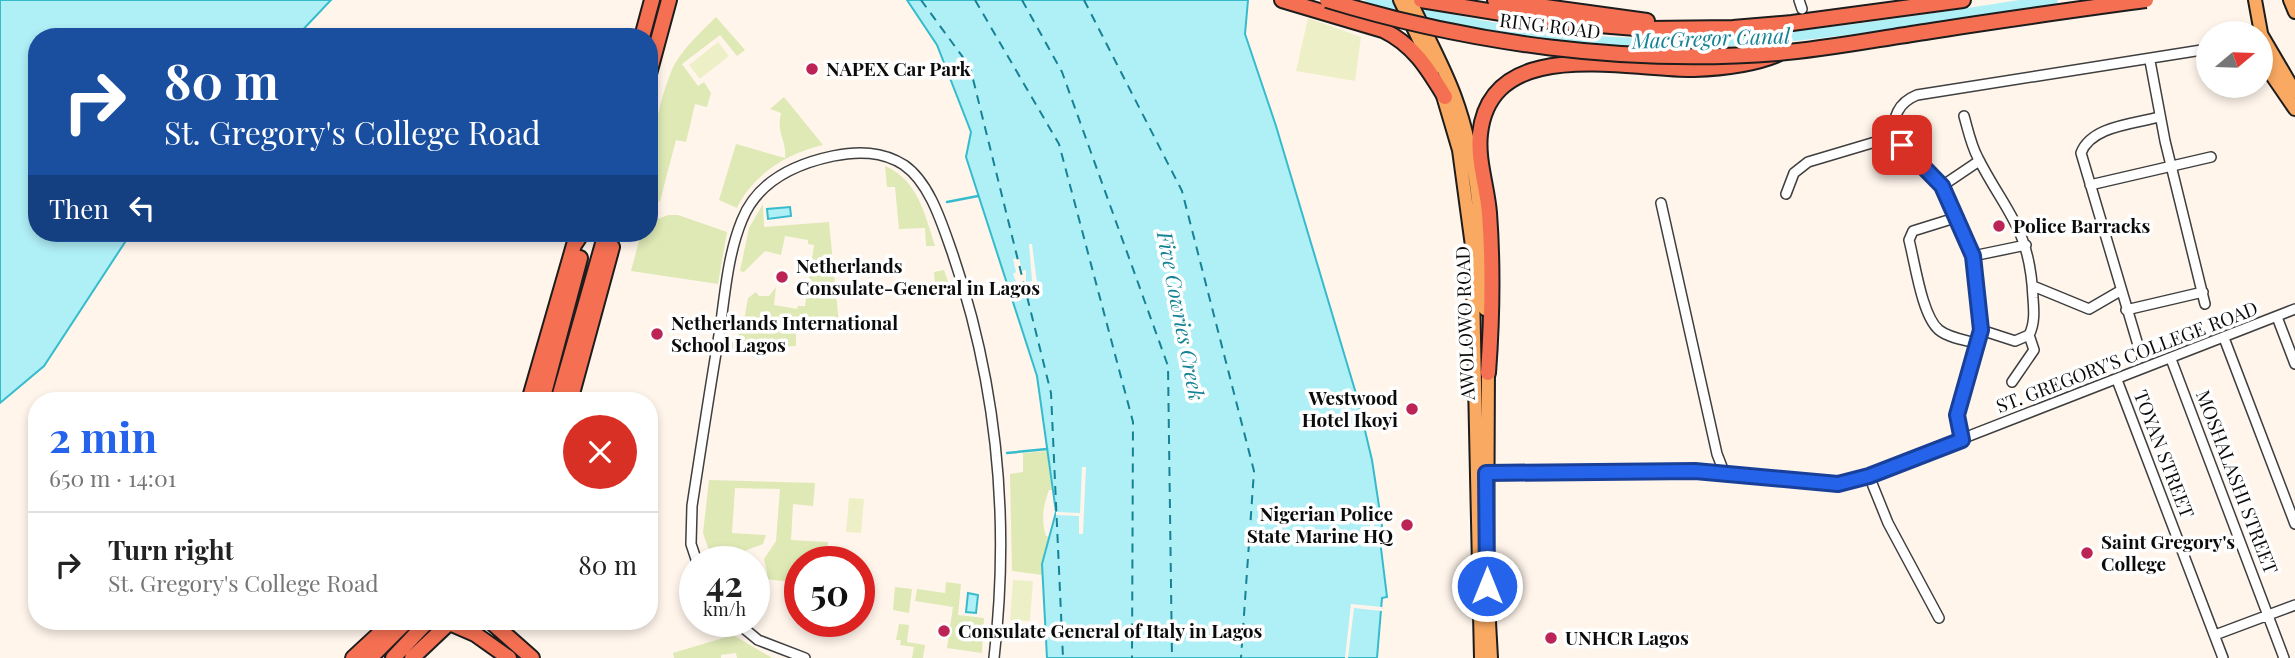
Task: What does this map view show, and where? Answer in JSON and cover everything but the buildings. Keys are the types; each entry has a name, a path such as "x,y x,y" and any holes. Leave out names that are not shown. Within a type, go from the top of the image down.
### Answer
{"highway":[{"path":"644,28 652,0"},
{"path":"658,41 669,0"},
{"path":"1282,0 1383,30 1410,47 1445,97"},
{"name":"RING ROAD","path":"1327,0 1450,30 1561,48 1679,56 1780,53 2146,0"},
{"name":"RING ROAD","path":"1421,0 1550,21 1637,28 1733,28 1792,23 1963,0"},
{"path":"1495,0 1683,28"},
{"path":"1870,11 1899,0"},
{"path":"1488,373 1493,307 1489,206 1479,147 1482,121 1495,95 1514,77 1534,69 1575,64 1696,69 1760,61 1780,53"},
{"path":"532,392 576,242"},
{"path":"544,392 582,242"},
{"path":"561,392 606,242"},
{"path":"572,392 612,247 611,242"},
{"path":"353,658 383,630"},
{"path":"370,658 399,630"},
{"path":"393,658 419,630"},
{"path":"412,658 444,630"},
{"path":"466,630 509,658"},
{"path":"500,630 532,658"}],"main road":[{"name":"AWOLOWO ROAD","path":"1400,0 1455,96 1473,166 1481,214 1488,373 1481,473 1481,658"},
{"name":"AWOLOWO ROAD","path":"1410,0 1420,35 1445,97 1459,150 1472,246 1491,658"},
{"path":"2255,0 2258,21"},
{"path":"2290,0 2295,12"},
{"path":"2273,54 2295,92"},
{"path":"2273,77 2295,109"}],"street":[{"path":"1892,137 1899,107 1905,100 1917,95 2150,61 2196,51"},
{"path":"2150,61 2159,117 2206,304"},
{"path":"1964,116 1979,161 2010,208 2026,245 2033,286 2034,316 2029,335 2034,350 2012,382"},
{"path":"2138,345 2081,153 2084,144 2101,132 2159,117"},
{"path":"1892,137 1942,186 1973,256 1981,330 1957,415 1962,440"},
{"path":"1786,194 1794,173 1808,162 1892,137"},
{"path":"692,546 692,506 730,262 742,219 774,179 801,164 859,152 888,158 905,166 918,179 939,217 965,292 985,369 1000,511 1001,571 994,658"},
{"path":"2090,185 2211,158"},
{"path":"1942,186 1979,161"},
{"path":"1661,203 1717,454 1724,472"},
{"path":"1958,217 1913,231 1909,240 1924,300 1936,328 1942,333 1976,343"},
{"path":"1973,256 2026,245"},
{"path":"2033,286 2089,309 2120,291"},
{"path":"2126,310 2203,292"},
{"name":"ST. GREGORY'S COLLEGE ROAD","path":"1481,473 1724,472 1838,484 1869,476 2295,310"},
{"path":"2277,317 2295,364"},
{"path":"1981,330 2015,341 2029,335"},
{"path":"2224,338 2295,524"},
{"name":"MOSHALASHI STREET","path":"2171,359 2284,658"},
{"name":"TOYAN STREET","path":"2117,380 2223,658"},
{"path":"1869,476 1888,523 1939,618"},
{"path":"2215,635 2295,605"},
{"path":"754,637 805,658"}],"green space":[{"path":"716,17 745,50 737,56 720,35 682,64 698,86 704,82 711,93 707,107 695,104 686,142 676,140 658,202 660,105 671,72 691,43"},
{"path":"1308,18 1361,37 1355,81 1296,71"},
{"path":"718,42 729,56 700,79 689,65"},
{"path":"784,97 823,145 797,153 762,175 737,208 719,200 736,144 785,158 780,126 781,113 770,109"},
{"path":"885,166 896,172 913,189 935,246 926,246 925,228 899,229 895,187 887,187"},
{"path":"763,204 764,227 829,222 839,324 796,326 796,346 728,349 730,336 738,337 739,332 742,332 748,298 756,292 759,296 769,296 776,287 774,305 797,309 798,306 805,306 814,245 808,244 808,240 785,236 781,255 765,251 744,272 740,271 749,228"},
{"path":"678,215 727,232 718,284 631,271 639,242 658,242 658,219"},
{"path":"944,270 953,296 936,298 934,272"},
{"path":"1047,451 1052,490 1049,490 1043,513 1046,536 1050,537 1042,575 1012,571 1010,474 1023,472 1023,453"},
{"path":"709,480 815,483 813,506 793,504 791,540 828,542 828,546 784,546 784,581 770,580 770,550 776,541 780,489 735,488 732,533 766,535 763,544 708,546 703,533"},
{"path":"849,498 864,499 861,533 846,532"},
{"path":"1013,580 1033,581 1030,621 1010,620"},
{"path":"946,582 961,584 958,615 984,618 982,653 947,648 953,607 915,601 917,589 945,593"},
{"path":"895,587 912,589 909,613 893,610"},
{"path":"899,624 909,625 907,642 925,645 923,658 912,658 914,647 900,645 901,640 896,640"},
{"path":"726,637 736,637 772,658 737,658 736,653 721,655 721,658 674,658 673,653"}],"water":[{"path":"0,0 331,0 305,28 28,28 28,242 125,242 44,366 0,403"},
{"name":"Five Cowries Creek","path":"907,0 1248,0 1245,34 1276,126 1357,397 1372,460 1384,539 1380,540 1387,597 1382,598 1377,658 1047,658 1042,564 1056,512 1037,376 966,157 971,132 937,45"},
{"path":"790,207 791,216 768,219 767,209"},
{"path":"968,593 978,595 976,613 966,612"}],"pier":[{"path":"1029,244 1032,244 1039,298 1035,299 1033,285 1009,289 1008,285 1017,284 1013,274 1016,272 1013,259 1019,258 1022,271 1026,270 1026,282 1032,281"},
{"path":"1082,467 1086,467 1083,534 1079,534 1079,516 1056,515 1056,512 1080,513"},
{"path":"1371,506 1375,532 1384,534 1384,539 1353,543 1352,538 1368,536 1371,532 1367,510 1349,512 1349,509"},
{"path":"1351,604 1382,607 1382,611 1354,608 1348,658 1345,658"}],"waterway":[{"name":"MacGregor Canal","path":"1370,0 1539,35 1642,43 1694,43 1797,36 2053,0"},
{"path":"947,202 978,196"},
{"path":"1007,453 1047,449"}],"ferry route":[{"path":"921,0 970,67 1051,393 1063,658"},
{"path":"975,0 1059,144 1133,422 1132,658"},
{"path":"1022,0 1062,72 1168,366 1172,658"},
{"path":"1084,0 1182,191 1254,471 1241,658"}],"place":[{"name":"NAPEX Car Park","path":"812,69"},
{"name":"Police Barracks","path":"1999,226"},
{"name":"Netherlands Consulate-General in Lagos","path":"782,277"},
{"name":"Netherlands International School Lagos","path":"657,334"},
{"name":"Westwood Hotel Ikoyi","path":"1412,409"},
{"name":"Nigerian Police State Marine HQ","path":"1407,525"},
{"name":"Saint Gregory's College","path":"2087,553"},
{"name":"Consulate General of Italy in Lagos","path":"944,631"},
{"name":"UNHCR Lagos","path":"1551,638"}],"route":[{"path":"1487,586 1486,473 1695,471 1838,484 1869,476 1962,440 1957,415 1981,330 1973,256 1952,203 1942,186 1902,145"}]}
